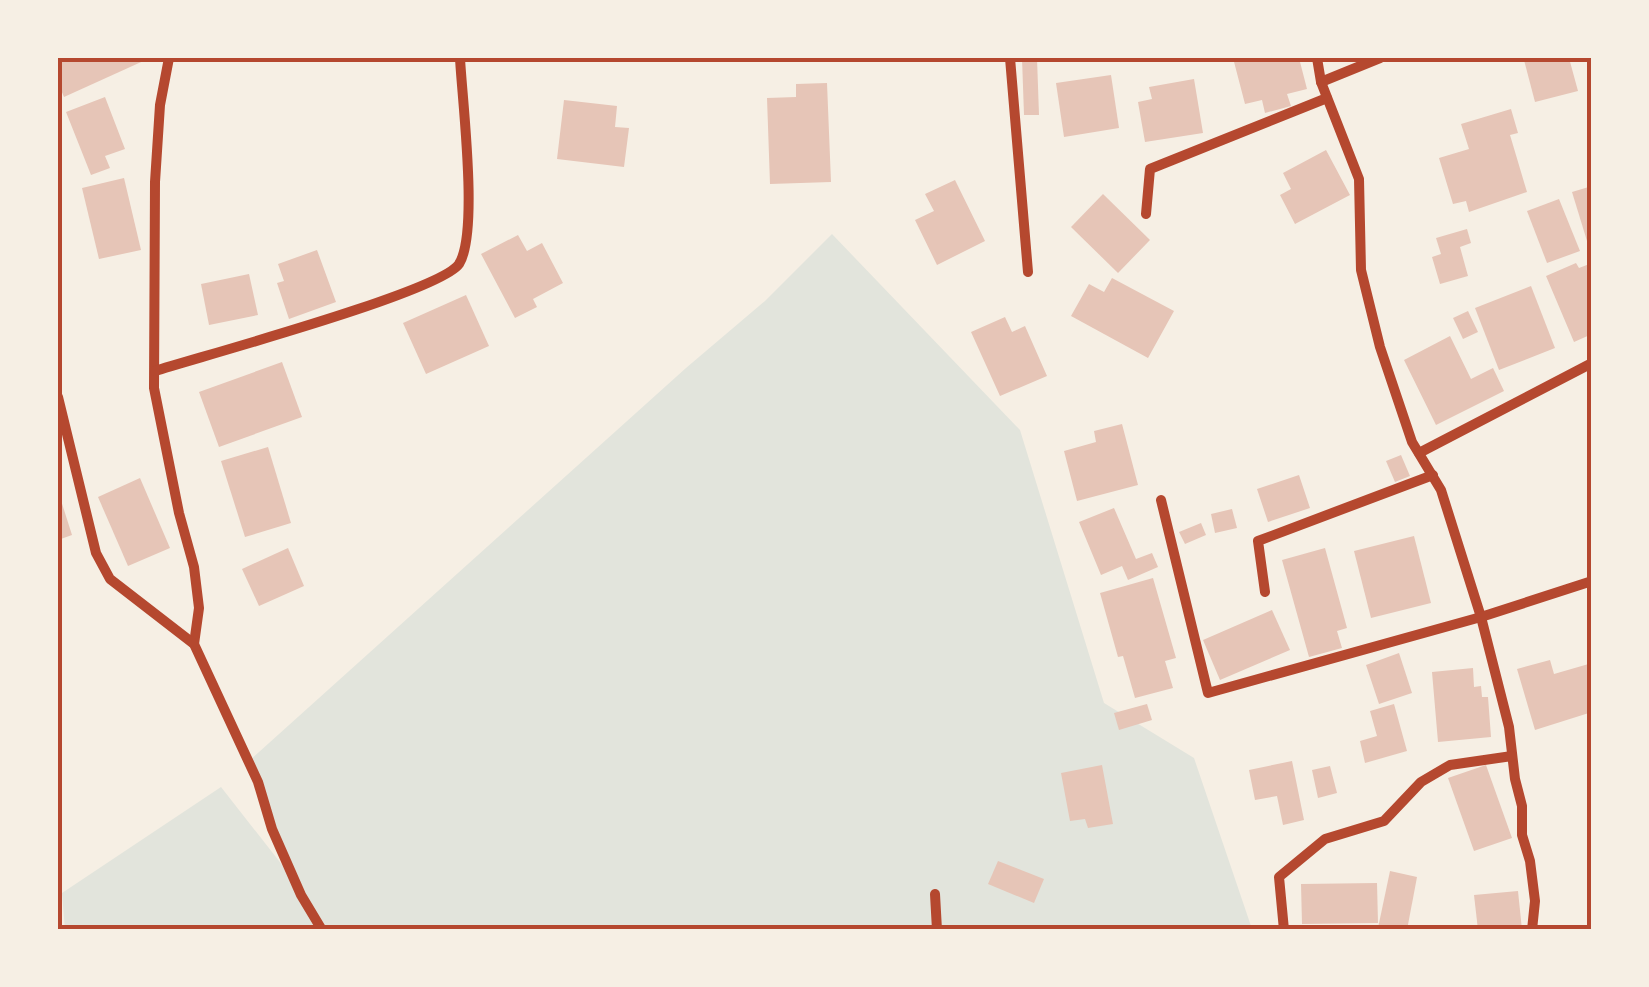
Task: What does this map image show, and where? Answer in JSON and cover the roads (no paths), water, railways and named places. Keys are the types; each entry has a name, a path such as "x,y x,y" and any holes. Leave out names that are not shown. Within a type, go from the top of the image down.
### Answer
{"street":[{"path":"169,58 160,105 155,182 155,371 160,421 194,566 198,608 194,644"},
{"path":"155,371 390,299 443,276 459,263 470,218 460,58"},
{"path":"1010,58 1028,272"},
{"path":"1317,58 1327,98 1359,179 1361,270 1380,347 1412,442 1442,490 1509,727 1522,806 1522,835 1535,901 1532,930"},
{"path":"1322,82 1380,58"},
{"path":"1146,214 1150,169 1327,98"},
{"path":"1419,453 1592,363"},
{"path":"58,397 96,552 110,579 194,644 249,760 272,829 301,895 322,930"},
{"path":"1266,592 1258,541 1432,476"},
{"path":"1161,500 1208,693 1481,617 1592,581"},
{"path":"1284,930 1279,877 1325,838 1384,821 1421,782 1450,766 1512,756"},
{"path":"935,894 937,930"}]}
